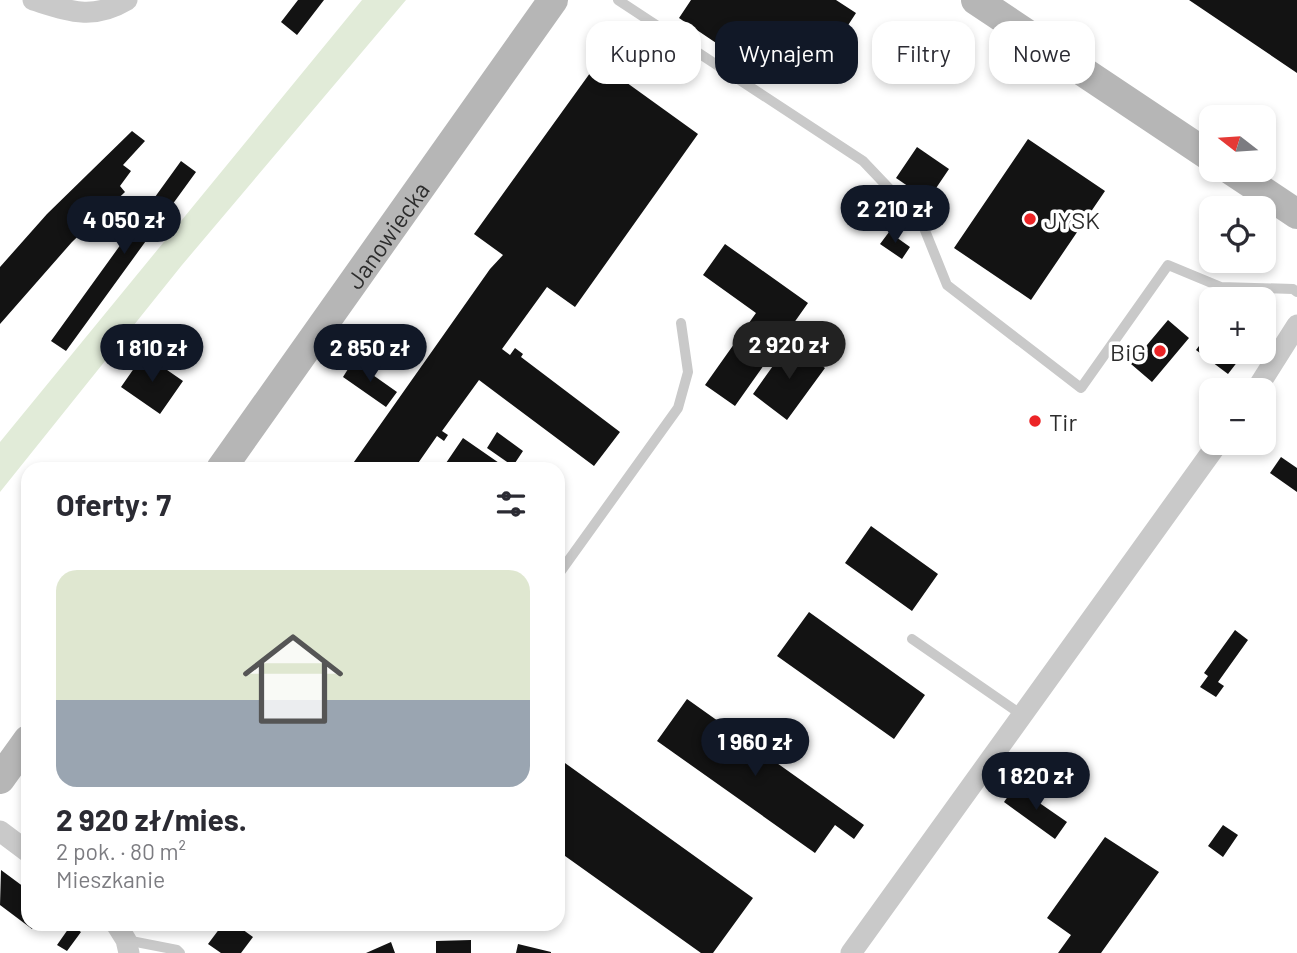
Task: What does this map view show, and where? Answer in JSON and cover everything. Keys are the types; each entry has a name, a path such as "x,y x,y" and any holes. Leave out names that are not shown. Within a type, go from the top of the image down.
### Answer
{"street":[{"path":"33,0 80,13 106,11 127,0"},
{"name":"Janowiecka","path":"226,462 553,0"},
{"path":"975,0 1199,149"},
{"path":"1249,182 1297,214"},
{"path":"1264,378 1297,325"},
{"path":"851,953 1209,455"},
{"path":"0,779 21,750"},
{"path":"0,831 21,847"}],"lane":[{"path":"618,0 863,161 922,223 947,285 1081,388 1168,265 1222,287 1293,289 1297,292"},
{"path":"565,565 678,408 688,372 681,323"},
{"path":"912,639 1022,715"},
{"path":"124,939 177,950 180,953"}],"green space":[{"path":"362,0 406,0 182,265 24,462 21,462 21,466 0,492 0,442"}],"building":[{"path":"298,0 324,0 297,35 281,22"},
{"path":"691,0 836,0 856,13 851,21 715,21 715,42 701,33 701,21 683,21 679,18"},
{"path":"1189,0 1297,0 1297,73"},
{"path":"586,79 586,84 629,84 698,134 575,307 547,287 502,349 510,355 515,348 523,354 521,357 620,432 594,466 479,380 442,431 448,435 444,441 437,436 419,462 354,462 490,269 503,255 474,234"},
{"path":"132,131 145,141 123,165 131,171 120,186 125,192 72,242 0,324 0,267 47,214"},
{"name":"JYSK","path":"1028,139 1105,191 1031,300 954,248"},
{"path":"917,147 949,169 928,200 896,178"},
{"path":"181,161 196,172 66,351 51,341"},
{"path":"889,232 910,247 902,259 880,244"},
{"path":"725,244 808,303 735,406 705,385 756,313 703,275"},
{"name":"BiG","path":"1168,320 1189,338 1152,382 1131,364"},
{"path":"790,342 825,368 787,420 753,394"},
{"path":"144,354 183,381 160,414 121,387"},
{"path":"353,361 397,392 386,407 343,377"},
{"path":"1215,364 1236,364 1228,374"},
{"path":"497,432 523,451 516,462 507,462 487,448"},
{"path":"463,438 498,462 447,462"},
{"path":"1281,457 1297,468 1297,492 1270,473"},
{"path":"871,526 938,574 912,611 845,563"},
{"path":"809,612 925,695 894,739 777,656"},
{"path":"1235,630 1248,640 1218,682 1224,686 1216,697 1200,687 1208,676 1204,673"},
{"path":"687,699 864,825 854,839 835,825 815,853 657,741"},
{"path":"565,763 753,898 713,953 701,953 565,856"},
{"path":"1015,786 1067,822 1055,839 1004,802"},
{"path":"1223,825 1238,835 1223,857 1208,846"},
{"path":"1105,837 1159,872 1101,953 1058,953 1071,935 1047,918"},
{"path":"1,870 21,885 21,921 0,905"},
{"path":"67,931 81,932 67,951 57,945"},
{"path":"218,931 245,931 253,937 241,953 221,953 208,944"},
{"path":"471,940 471,953 436,953 436,941"},
{"path":"391,942 395,953 366,953"},
{"path":"518,944 551,952 551,953 516,953"}],"place":[{"name":"JYSK","path":"1030,219"},
{"name":"BiG","path":"1160,351"},
{"name":"Tir","path":"1035,421"}]}
